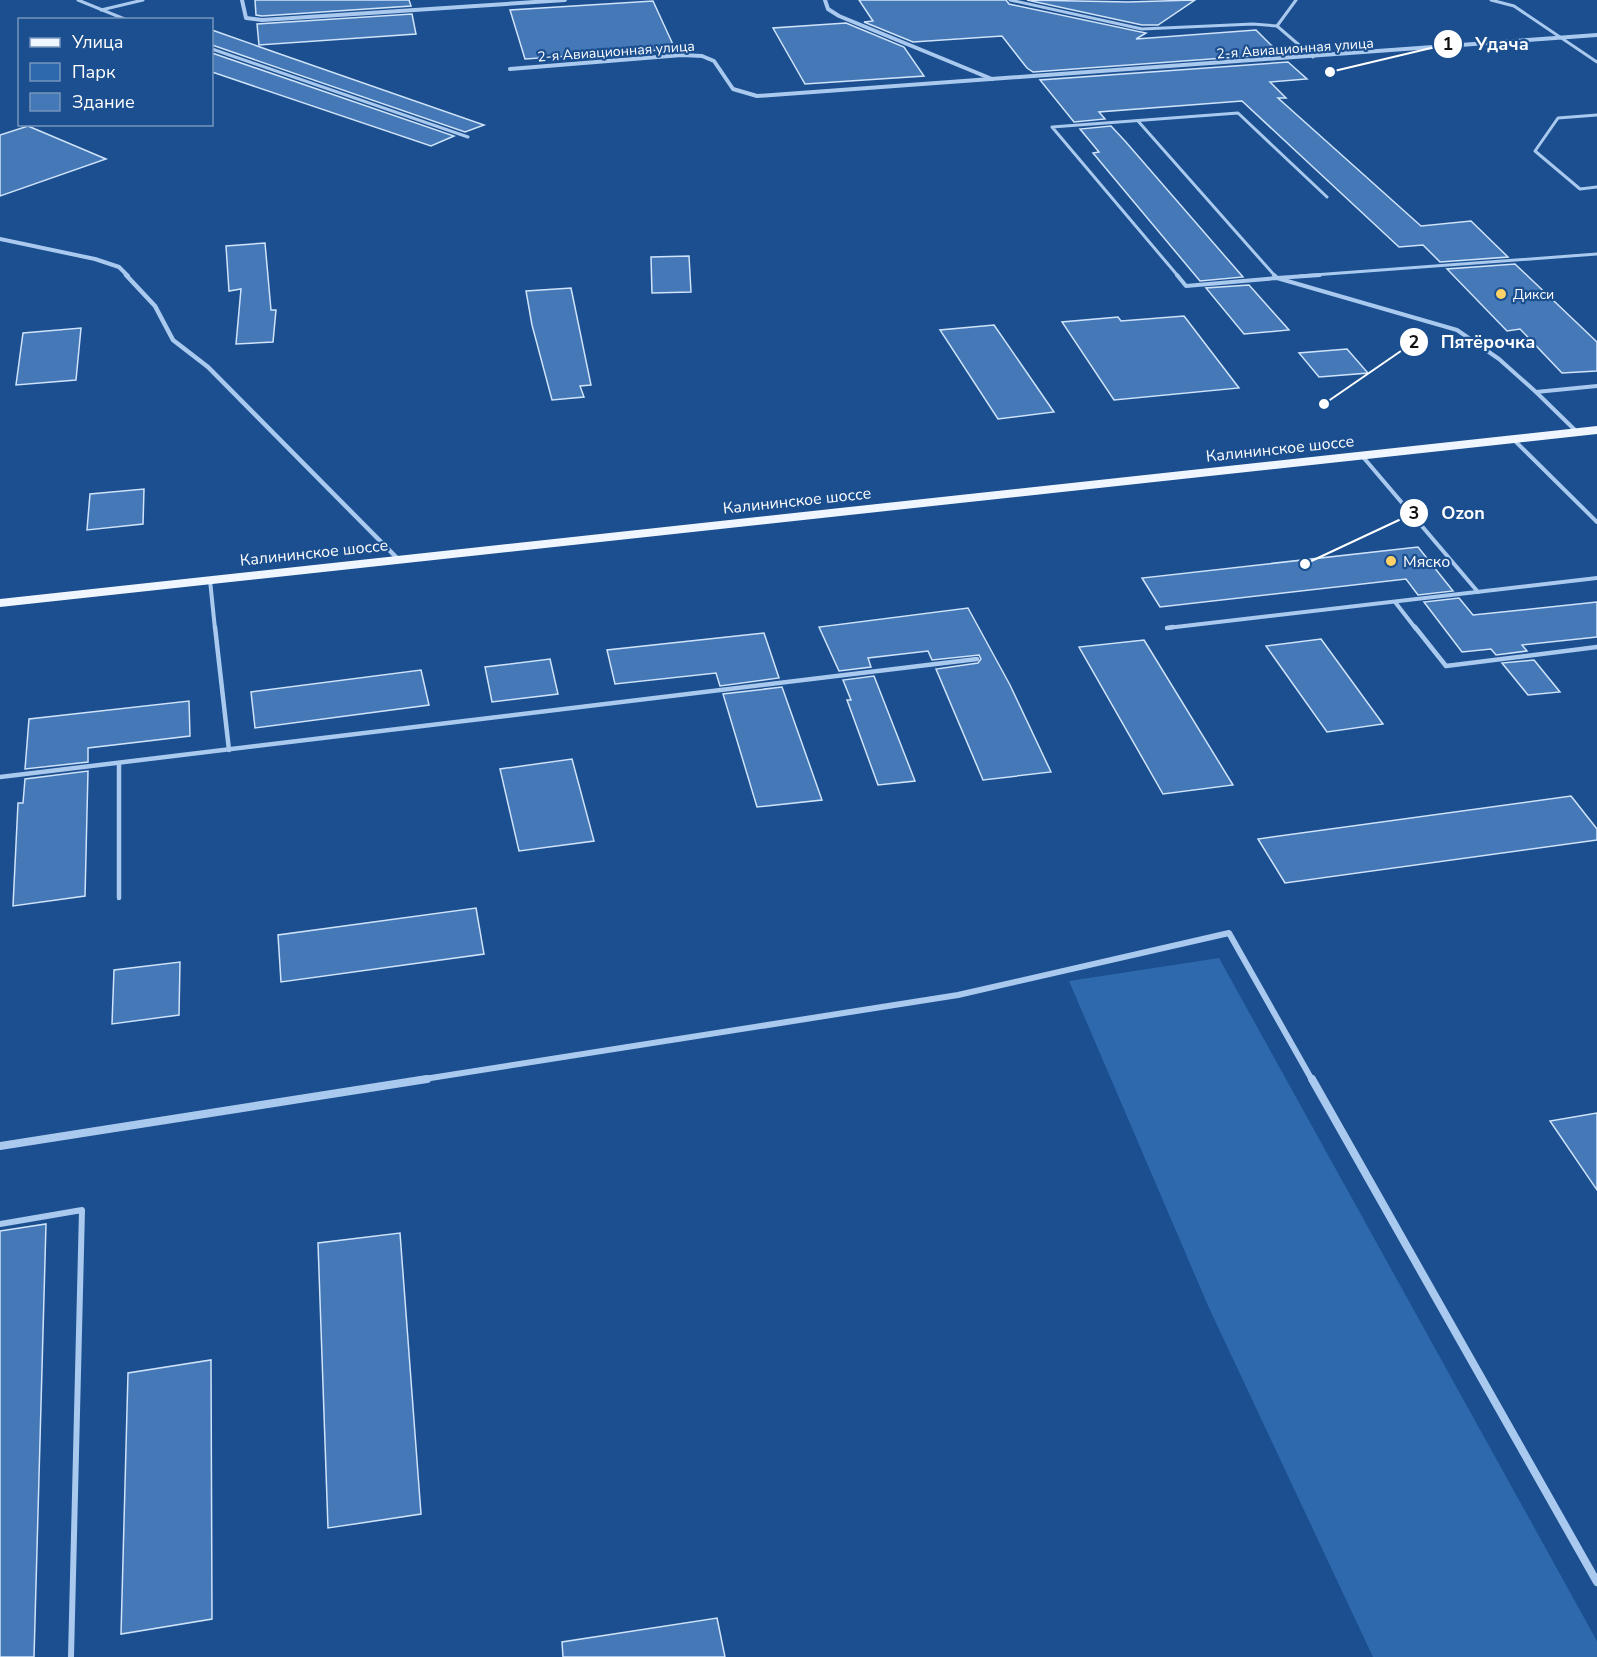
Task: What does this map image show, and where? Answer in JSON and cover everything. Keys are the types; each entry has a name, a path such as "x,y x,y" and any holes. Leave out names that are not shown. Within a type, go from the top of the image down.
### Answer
{"main road":[{"name":"Калининское шоссе","path":"0,603 1597,430"}],"street":[{"path":"242,0 246,18 262,21 565,0"},
{"name":"2-я Авиационная улица","path":"825,0 828,9 839,16 994,80"},
{"name":"2-я Авиационная улица","path":"510,69 682,55 702,56 714,61 733,89 757,96 1597,35"},
{"path":"0,239 95,259 119,267 154,306 173,340 208,368 399,560"},
{"path":"0,1146 958,995 1229,933 1597,1582"}],"lane":[{"path":"78,0 122,18"},
{"path":"101,10 143,0"},
{"path":"1010,0 1142,29 1253,24 1276,26 1313,57"},
{"path":"1276,26 1296,0"},
{"path":"1491,0 1514,6 1597,62"},
{"path":"213,48 468,136"},
{"path":"1327,197 1238,113 1052,127 1186,286 1597,254"},
{"path":"1597,115 1558,118 1535,151 1580,189 1597,187"},
{"path":"1138,121 1278,278 1456,330 1499,359 1577,432"},
{"path":"1536,392 1597,386"},
{"path":"1513,439 1597,522"},
{"path":"1362,455 1478,592"},
{"path":"1167,628 1597,578"},
{"path":"210,580 229,750"},
{"path":"1395,602 1446,666 1597,647"},
{"path":"0,777 976,659"},
{"path":"119,763 119,898"},
{"path":"0,1224 82,1210 71,1657"}],"green space":[{"path":"1219,958 1597,1641 1597,1657 1373,1657 1209,1308 1069,981"}],"building":[{"path":"255,0 409,0 411,6 262,16 256,15"},
{"path":"859,0 1006,0 1009,4 1146,33 1136,39 1256,30 1280,54 1033,72 1027,68 1002,36 913,42 864,22 873,21"},
{"path":"1027,0 1128,2 1195,0 1158,25 1142,25"},
{"path":"653,1 675,49 525,59 510,10"},
{"path":"412,14 416,34 259,45 257,24"},
{"path":"846,23 904,47 924,76 805,84 773,28"},
{"path":"213,30 484,125 465,132 213,45"},
{"path":"213,53 454,136 431,146 213,72"},
{"path":"1288,62 1307,79 1270,82 1286,98 1278,98 1421,226 1471,221 1508,257 1440,262 1423,245 1399,247 1242,101 1099,112 1105,119 1074,122 1040,80"},
{"path":"28,126 106,159 0,196 0,135"},
{"path":"1111,126 1243,277 1200,281 1093,153 1099,152 1080,129"},
{"path":"265,243 271,310 276,310 273,342 236,344 241,289 229,291 226,246"},
{"path":"689,256 691,292 652,293 651,257"},
{"path":"1515,264 1597,342 1597,371 1562,373 1520,329 1507,331 1447,269"},
{"path":"1249,285 1289,330 1244,334 1206,288"},
{"path":"571,288 591,385 580,386 584,397 552,400 532,325 526,291"},
{"path":"1184,316 1239,388 1114,400 1062,322 1118,317 1121,321"},
{"path":"994,325 1054,412 998,419 940,330"},
{"path":"81,328 76,380 16,385 23,333"},
{"path":"1347,349 1368,373 1319,377 1299,353"},
{"path":"144,489 143,524 87,530 90,494"},
{"path":"1418,547 1453,591 1418,595 1406,579 1160,607 1142,578"},
{"path":"1459,598 1473,615 1597,602 1597,637 1522,645 1527,651 1496,655 1491,649 1462,652 1424,602"},
{"path":"968,608 1010,685 1051,772 983,780 936,669 978,663 981,659 979,655 932,660 928,651 868,658 871,667 839,671 819,627"},
{"path":"764,633 779,678 720,686 716,673 615,684 607,650"},
{"path":"1321,639 1383,724 1327,732 1266,646"},
{"path":"1144,640 1233,785 1163,794 1079,647"},
{"path":"550,659 558,694 492,702 485,667"},
{"path":"1534,660 1560,692 1528,695 1502,663"},
{"path":"421,670 429,705 255,728 251,692"},
{"path":"874,676 915,781 878,785 847,700 851,700 843,680"},
{"path":"782,687 822,800 757,807 723,694"},
{"path":"189,701 190,736 88,748 88,762 25,769 29,719"},
{"path":"572,759 594,841 519,851 500,769"},
{"path":"88,771 85,896 13,906 18,803 23,803 25,779"},
{"path":"1571,796 1597,829 1597,840 1285,883 1258,839"},
{"path":"476,908 484,954 281,982 278,935"},
{"path":"180,962 179,1015 112,1024 114,970"},
{"path":"1597,1113 1597,1190 1550,1121"},
{"path":"46,1224 34,1657 0,1657 0,1231"},
{"path":"400,1233 421,1514 328,1528 318,1243"},
{"path":"211,1360 212,1619 121,1634 128,1373"},
{"path":"717,1618 725,1657 563,1657 562,1642"}],"place":[{"name":"Удача","path":"1330,72"},
{"name":"Дикси","path":"1501,294"},
{"name":"Пятёрочка","path":"1324,404"},
{"name":"Мяско","path":"1391,561"},
{"name":"Ozon","path":"1305,564"}]}
